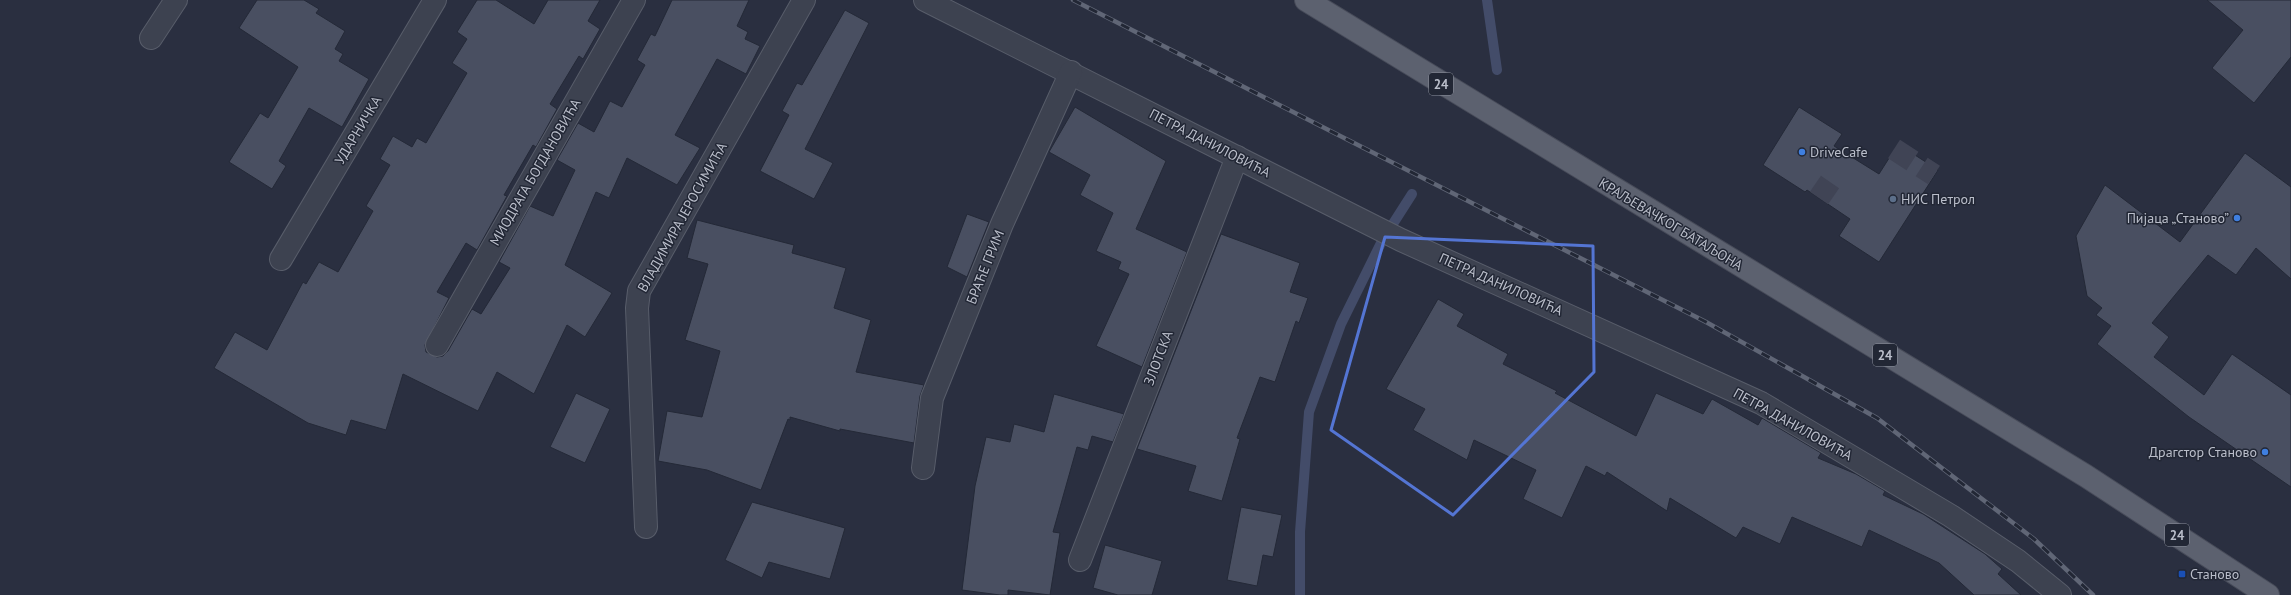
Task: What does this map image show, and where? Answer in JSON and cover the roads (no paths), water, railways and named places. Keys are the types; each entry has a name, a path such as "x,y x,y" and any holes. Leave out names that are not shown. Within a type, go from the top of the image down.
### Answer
{"main road":[{"name":"КРАЉЕВАЧКОГ БАТАЉОНА","path":"1306,0 2086,476 2268,595"}],"street":[{"path":"151,38 176,0"},
{"name":"УДАРНИЧКА","path":"281,259 435,0"},
{"name":"МИОДРАГА БОГДАНОВИЋА","path":"437,344 634,0"},
{"name":"ВЛАДИМИРА ЈЕРОСИМИЋА","path":"646,526 637,308 639,291 804,0"},
{"name":"ПЕТРА ДАНИЛОВИЋА","path":"925,0 1071,72 1401,240 1761,403 1951,516 2018,561 2060,595"},
{"name":"БРАЋЕ ГРИМ","path":"923,468 932,398 1002,224 1071,72"},
{"name":"ЗЛОТСКА","path":"1080,560 1237,157"}],"waterway":[{"path":"1487,0 1497,70"},
{"path":"1300,595 1300,532 1309,412 1341,324 1382,241 1412,194"}],"tunnel":[{"path":"1894,149 1934,175"},
{"path":"1819,198 1830,182"}],"railway":[{"path":"1073,0 1706,322 1877,418 2034,539 2093,595"}],"place":[{"name":"DriveCafe","path":"1802,152"},
{"name":"НИС Петрол","path":"1893,199"},
{"name":"Пијаца „Станово”","path":"2237,218"},
{"name":"Драгстор Станово","path":"2265,452"},
{"name":"Станово","path":"2182,574"}]}
